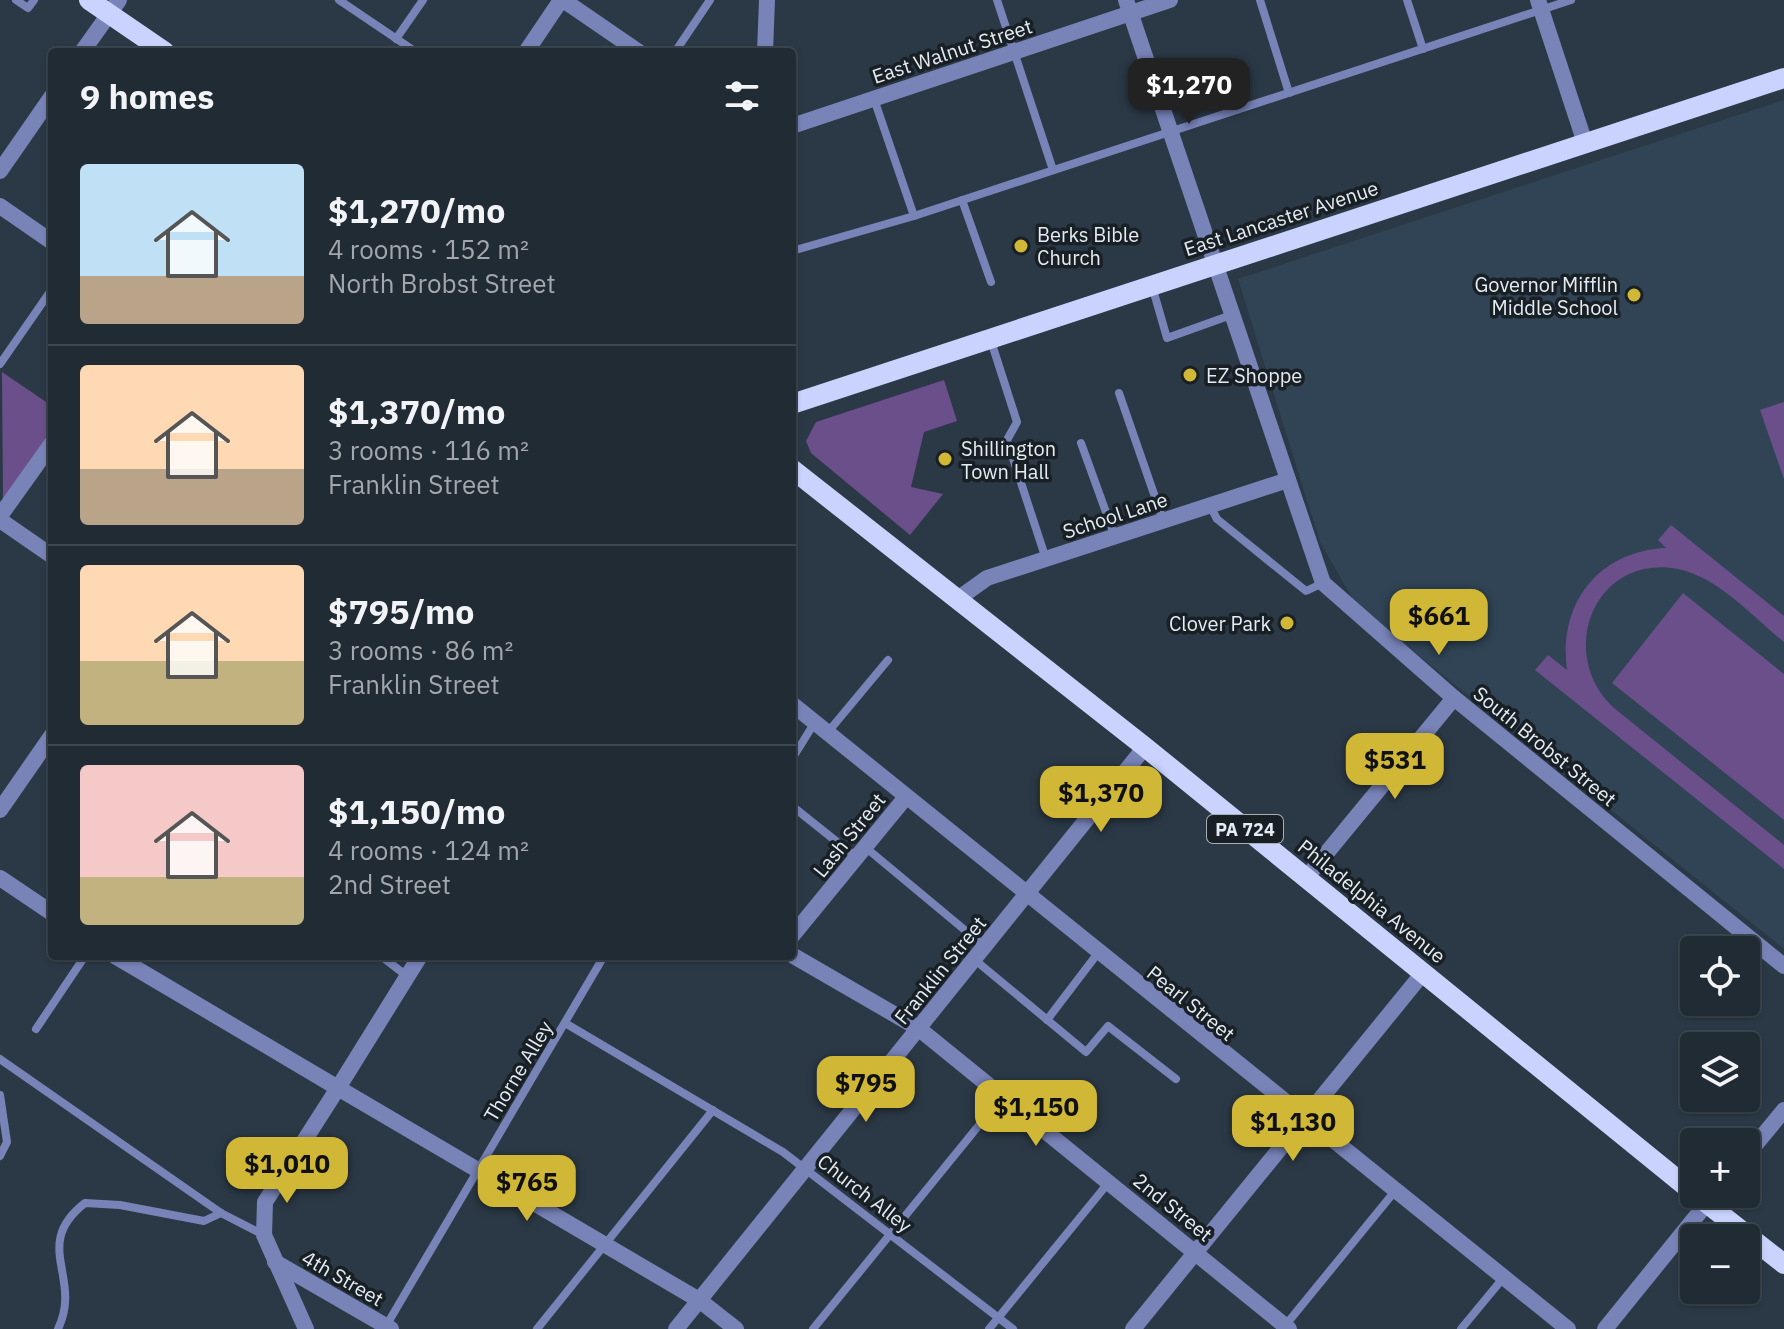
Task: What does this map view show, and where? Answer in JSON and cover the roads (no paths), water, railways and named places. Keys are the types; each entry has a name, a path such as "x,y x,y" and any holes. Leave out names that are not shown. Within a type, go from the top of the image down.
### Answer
{"main road":[{"path":"89,0 114,7 160,48"},
{"name":"East Lancaster Avenue","path":"796,403 1784,78"},
{"name":"Philadelphia Avenue","path":"796,472 959,598 1680,1178"},
{"name":"Philadelphia Avenue","path":"1717,1208 1784,1264"}],"street":[{"path":"529,48 562,0 633,48"},
{"name":"East Walnut Street","path":"796,125 1014,51 1128,7 1170,0"},
{"path":"765,48 768,1"},
{"path":"1540,5 1585,143"},
{"path":"85,48 114,7"},
{"name":"South Brobst Street","path":"1128,7 1323,583 1454,698 1784,966"},
{"path":"0,171 48,107"},
{"path":"0,206 48,239"},
{"path":"48,449 0,518 48,553"},
{"name":"School Lane","path":"959,598 987,578 1288,480"},
{"path":"1306,878 1454,698"},
{"name":"Pearl Street","path":"796,707 1568,1329"},
{"path":"0,810 48,741"},
{"name":"Franklin Street","path":"676,1329 1145,747"},
{"name":"Lash Street","path":"796,931 906,797"},
{"path":"0,878 48,910"},
{"name":"2nd Street","path":"796,957 918,1028 1110,1181 1286,1328"},
{"path":"122,960 699,1300 736,1329"},
{"path":"306,1329 264,1235 265,1202 418,960"},
{"path":"1133,1329 1423,973"},
{"path":"1760,1139 1784,1110"},
{"path":"1605,1329 1694,1208"},
{"name":"4th Street","path":"275,1262 389,1327"}],"lane":[{"path":"16,0 28,8 34,0"},
{"path":"339,0 410,48"},
{"path":"396,39 423,0"},
{"path":"678,48 710,0"},
{"path":"997,0 1053,170"},
{"path":"1260,0 1289,93"},
{"path":"1407,0 1423,49"},
{"path":"796,250 914,216 1423,49 1540,5 1571,0"},
{"path":"874,98 914,216"},
{"path":"962,200 991,282"},
{"path":"1152,285 1167,338 1234,314"},
{"path":"0,364 48,295"},
{"path":"990,339 1017,422 1007,440 1046,559"},
{"path":"1119,393 1163,521"},
{"path":"1081,443 1115,537"},
{"path":"1210,506 1217,519 1306,591 1323,583"},
{"path":"796,755 888,660"},
{"path":"796,809 860,852 979,953 1047,1020 1086,1052 1108,1026 1176,1079"},
{"path":"1047,1020 1098,953"},
{"path":"36,1029 82,960"},
{"path":"386,960 408,977"},
{"name":"Thorne Alley","path":"389,1327 602,960"},
{"name":"Church Alley","path":"565,1023 805,1167 1013,1329"},
{"path":"1,1063 221,1213 264,1235"},
{"path":"0,1095 7,1142 0,1156"},
{"path":"813,1329 1002,1096"},
{"path":"537,1329 713,1110"},
{"path":"989,1329 1110,1181"},
{"path":"1286,1328 1395,1191"},
{"path":"58,1329 67,1298 58,1240 66,1218 85,1203 120,1205 204,1221 221,1213"},
{"path":"1461,1329 1504,1277"}],"place":[{"name":"Berks Bible Church","path":"1021,246"},
{"name":"Governor Mifflin Middle School","path":"1634,295"},
{"name":"EZ Shoppe","path":"1190,375"},
{"name":"Shillington Town Hall","path":"945,459"},
{"name":"Clover Park","path":"1287,623"}]}
